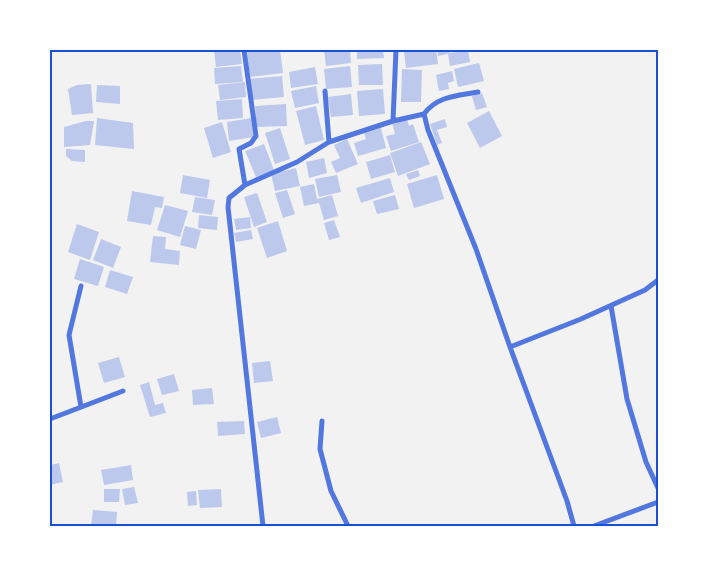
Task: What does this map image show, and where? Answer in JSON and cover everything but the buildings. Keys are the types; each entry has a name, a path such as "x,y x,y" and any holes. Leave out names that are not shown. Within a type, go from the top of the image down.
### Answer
{"street":[{"path":"244,50 256,136 251,143 239,149 245,184"},
{"path":"393,121 396,50"},
{"path":"325,90 329,142"},
{"path":"263,526 228,207 229,198 245,184 296,162 329,142 393,121 424,114 430,105 439,100 478,92"},
{"path":"424,114 428,130 476,249 567,501 574,526"},
{"path":"510,347 611,306 645,290 658,280"},
{"path":"80,407 69,334 81,286"},
{"path":"611,306 627,399 646,462 658,488"},
{"path":"50,419 123,391"},
{"path":"322,421 320,449 331,491 348,526"},
{"path":"594,526 658,502"}]}
